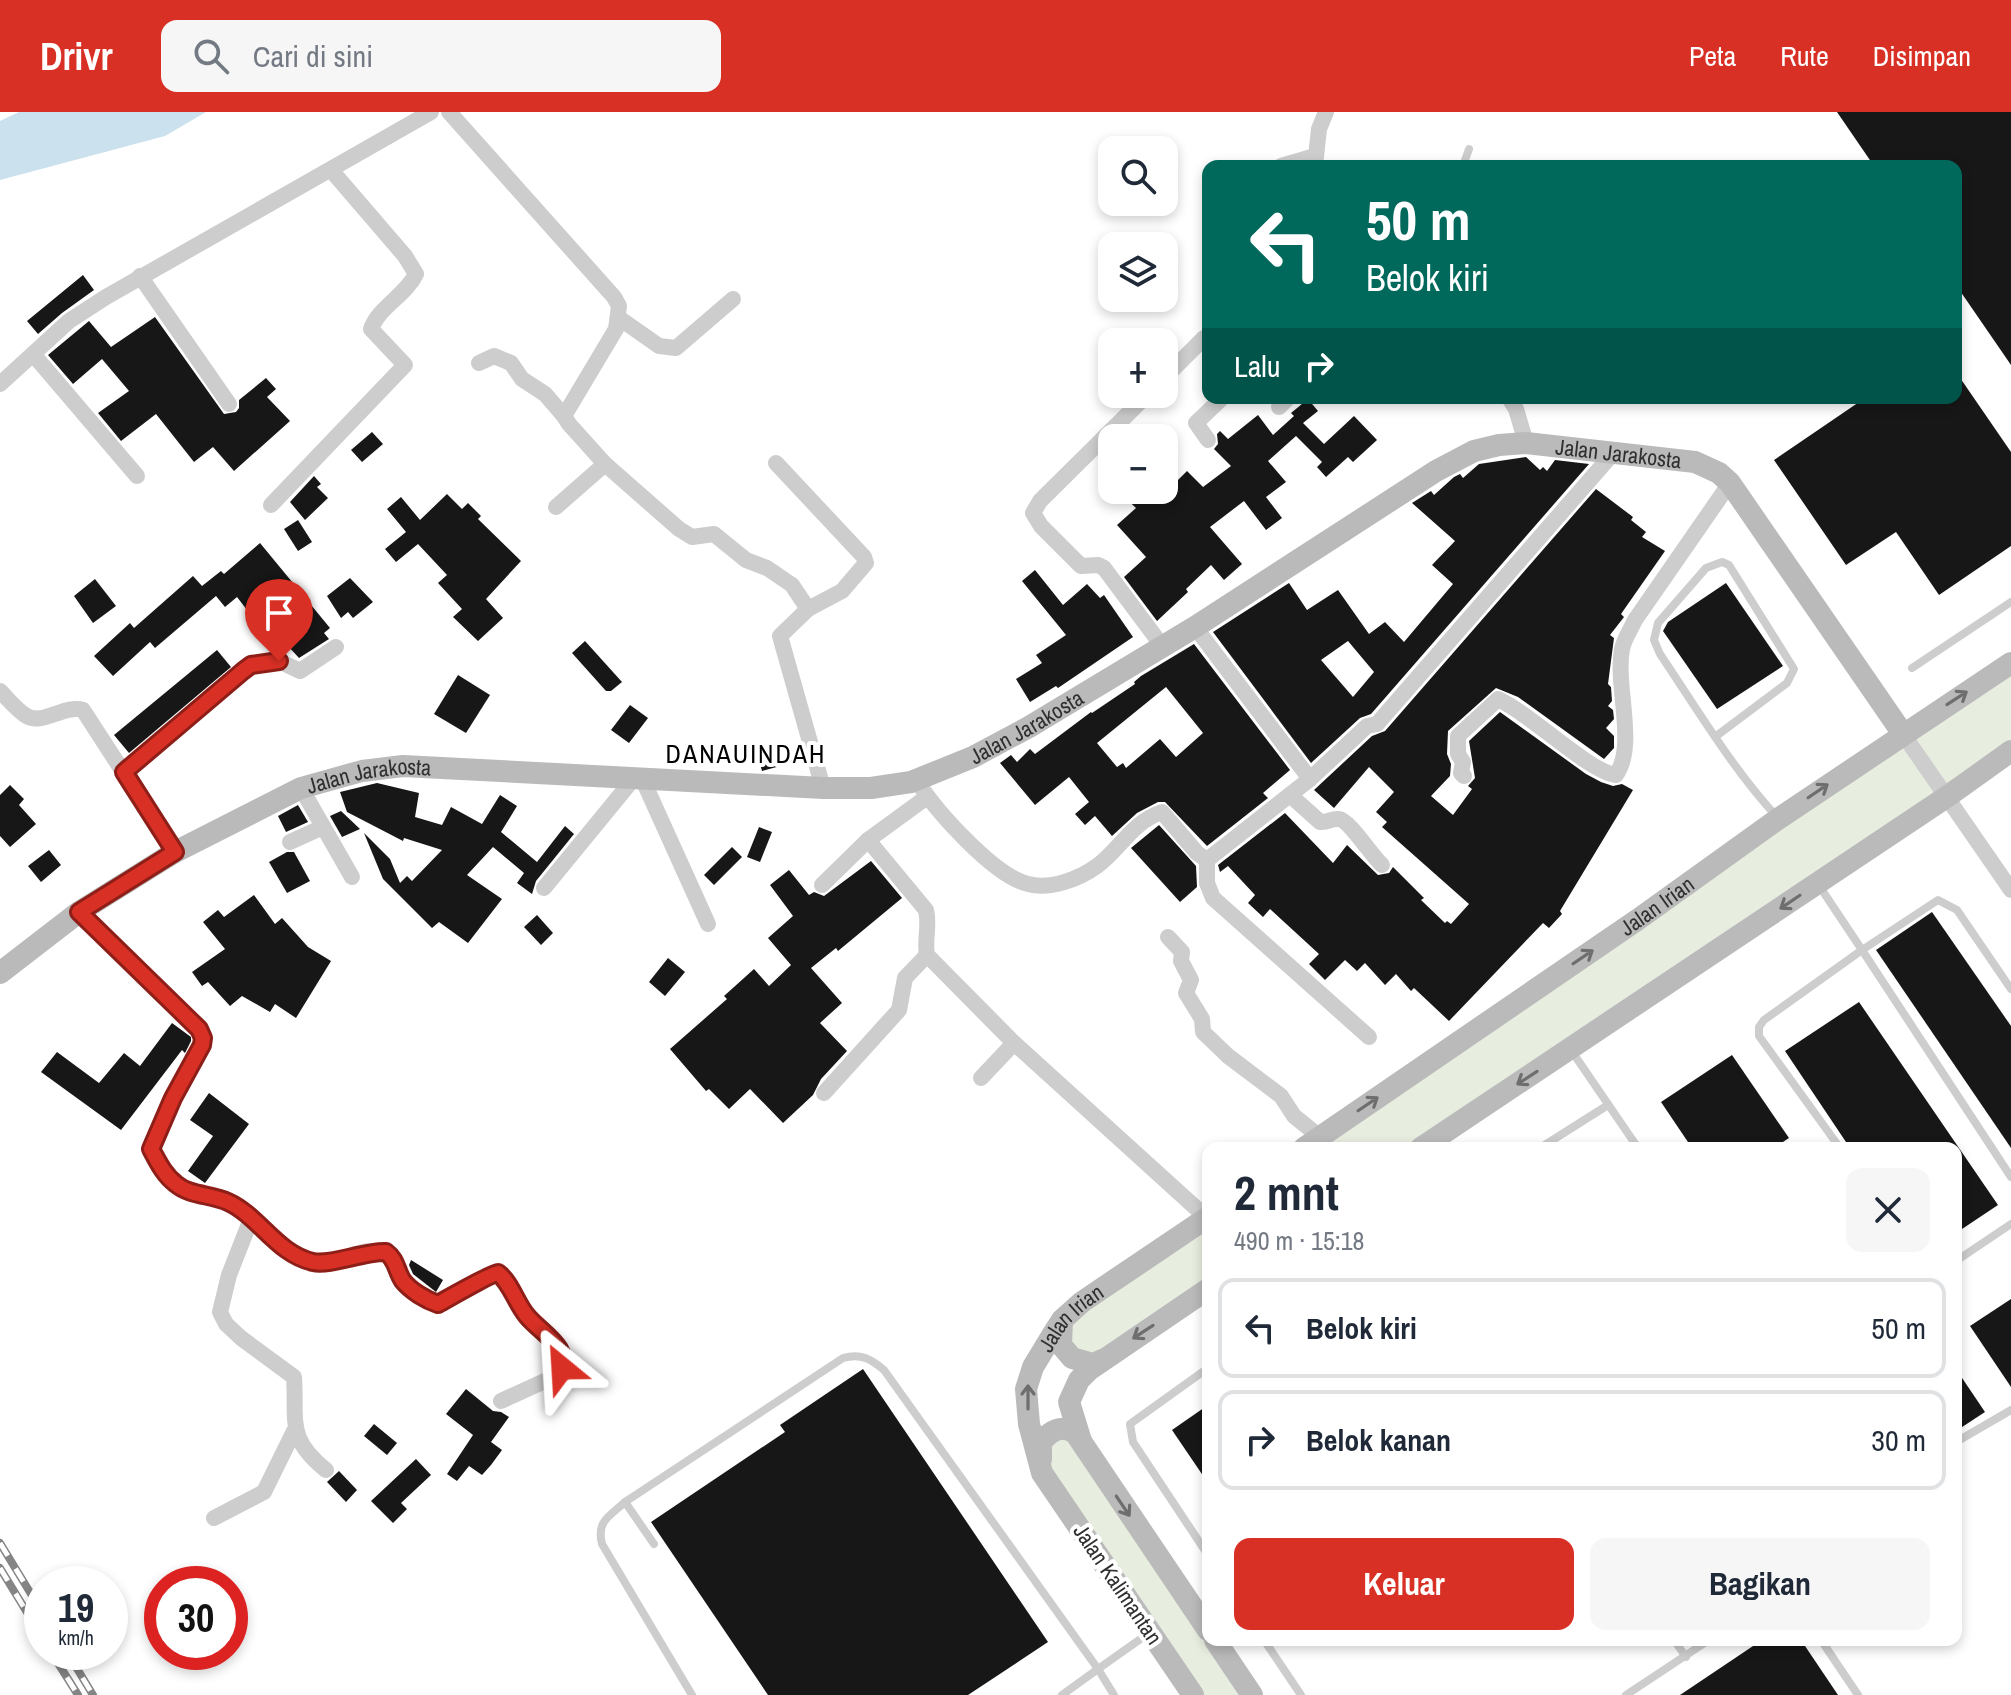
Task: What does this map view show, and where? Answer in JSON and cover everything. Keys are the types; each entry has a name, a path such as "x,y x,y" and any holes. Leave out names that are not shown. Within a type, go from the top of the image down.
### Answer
{"street":[{"path":"0,384 69,321 140,276 431,112"},
{"path":"449,112 619,306 616,329 564,416"},
{"path":"1315,160 1319,129 1326,112"},
{"path":"271,505 405,365 371,329 416,274 405,256 331,170"},
{"path":"140,276 229,404"},
{"path":"619,318 650,341 669,349 676,348 733,299"},
{"path":"1178,364 1202,340"},
{"path":"33,354 137,476"},
{"path":"479,363 494,356 517,367 519,376 545,394 581,440 605,464 692,537 714,534 746,560 767,568 792,585 808,609"},
{"path":"1208,440 1196,423 1216,404"},
{"path":"1516,404 1526,443"},
{"path":"1134,408 1040,501 1033,513 1041,526 1081,566 1098,565 1107,571 1163,647"},
{"name":"Jalan Jarakosta","path":"0,973 79,912 175,852 301,788 362,771 403,766 823,788 922,789 1163,647 1436,471 1474,451 1499,445 1526,443 1615,451 1695,462 1719,473 1730,483 1903,734"},
{"path":"1207,860 1310,779 1367,726 1377,724 1615,451"},
{"path":"776,463 866,561 842,591 808,609 780,636 823,788"},
{"path":"556,507 605,464"},
{"path":"1464,776 1461,773 1463,762 1458,754 1458,736 1498,699 1514,706 1601,770 1616,775 1625,751 1621,691 1622,649 1627,636 1730,483"},
{"path":"1195,627 1310,779"},
{"path":"124,772 251,665 279,661 300,671 336,647"},
{"name":"Jalan Irian","path":"1312,1142 1640,918 1778,819 2011,663"},
{"path":"0,691 26,716 35,720 74,708 83,710 175,852"},
{"path":"1903,734 2011,890"},
{"path":"1430,1142 2011,751"},
{"path":"544,888 639,778 708,924"},
{"path":"301,788 352,877"},
{"path":"822,885 922,789 987,859 1011,879 1031,885 1062,882 1087,873 1116,851 1127,834 1142,821 1162,812 1197,853 1207,860"},
{"path":"1290,795 1320,822 1343,821 1356,832 1364,847 1382,865"},
{"path":"290,842 323,827"},
{"path":"868,840 926,910 930,922 924,943 927,955 1014,1043 1202,1213"},
{"path":"1207,860 1207,883 1213,898 1369,1037"},
{"path":"79,912 199,1029 203,1038 152,1144 162,1169 177,1186 227,1201 277,1244 315,1263 386,1252 394,1258 402,1280 433,1303 438,1304 493,1273 500,1273 527,1316 557,1345 563,1357 558,1375 501,1401"},
{"path":"1168,937 1182,952 1181,961 1191,980 1186,993 1202,1019 1203,1032 1228,1056 1281,1096 1312,1142"},
{"path":"824,1093 899,1010 905,978 927,955"},
{"path":"981,1078 1014,1043"},
{"path":"214,1518 264,1492 294,1431 294,1377 241,1338 226,1324 220,1312 229,1275 251,1219"},
{"name":"Jalan Irian","path":"1042,1473 1029,1424 1026,1389 1033,1367 1062,1320 1082,1302 1202,1222"},
{"name":"Jalan Irian","path":"1081,1441 1069,1402 1079,1380 1102,1360 1202,1293"},
{"path":"1062,1320 1061,1345 1072,1358 1093,1364 1102,1360"},
{"path":"1042,1473 1041,1443 1056,1429 1071,1430 1202,1618"},
{"path":"294,1431 307,1452 326,1470"},
{"name":"Jalan Kalimantan","path":"1042,1473 1193,1695"},
{"path":"1220,1646 1252,1695"}],"lane":[{"path":"1465,160 1469,149"},
{"path":"1715,737 1787,683 1794,669 1729,565 1722,562 1706,568 1667,612 1658,623 1654,640 1715,737 1758,797 1778,819"},
{"path":"1912,668 2011,602"},
{"path":"1818,883 2011,1177"},
{"path":"1836,1142 1759,1036 1759,1027 1764,1020 1938,900 1957,910 2011,989"},
{"path":"1570,1049 1634,1142"},
{"path":"1549,1142 1608,1105"},
{"path":"1962,1257 2011,1224"},
{"path":"692,1695 602,1544 599,1532 602,1524 625,1502 843,1358 856,1354 872,1360 884,1370 1114,1695"},
{"path":"1202,1372 1137,1417 1130,1424 1130,1433 1202,1546"},
{"path":"1962,1439 2011,1410"},
{"path":"625,1502 654,1544"},
{"path":"1062,1695 1150,1632"},
{"path":"1268,1646 1301,1695"},
{"path":"1678,1646 1686,1657"},
{"path":"1626,1695 1701,1646"},
{"path":"1825,1646 1858,1695"}],"shaded area":[{"path":"2011,663 2011,752 1430,1142 1313,1142"},
{"path":"1202,1221 1202,1292 1079,1361 1062,1320"},
{"path":"1063,1429 1202,1625 1202,1646 1217,1646 1252,1695 1193,1695 1042,1473 1043,1439"}],"water":[{"path":"19,112 206,112 165,136 0,180 0,121"}],"building":[{"path":"1837,112 2011,112 2011,365 1962,294 1962,160 1870,160"},
{"path":"83,275 94,290 38,334 27,321"},
{"path":"155,317 224,414 236,412 239,400 266,378 276,389 267,397 290,421 234,471 213,447 194,462 156,414 121,441 98,413 129,391 102,359 73,384 48,355 89,321 111,347"},
{"path":"1962,381 2011,452 2011,546 1939,595 1896,532 1846,565 1774,460 1856,404 1962,404"},
{"path":"1302,404 1312,404 1318,411 1303,423 1324,444 1354,416 1377,440 1353,462 1348,457 1326,477 1317,467 1322,462 1296,436 1268,461 1286,482 1266,497 1282,518 1266,530 1244,501 1210,527 1242,564 1224,580 1211,565 1157,621 1124,577 1146,557 1117,525 1136,508 1132,504 1178,504 1178,480 1187,471 1203,487 1231,466 1214,449 1220,431 1228,439 1258,415 1273,435 1294,416 1291,413"},
{"path":"372,432 383,444 362,462 351,450"},
{"path":"1526,457 1540,470 1543,467 1547,471 1555,460 1589,464 1371,714 1360,718 1311,763 1213,632 1289,583 1307,610 1338,590 1369,634 1385,622 1404,642 1453,584 1432,565 1455,541 1412,503 1431,491 1434,495 1454,477 1460,474 1463,478 1479,464","holes":["1348,641 1374,672 1353,697 1321,660"]},
{"path":"314,476 321,484 317,487 328,498 305,520 290,502"},
{"path":"1596,489 1633,517 1631,520 1646,532 1642,537 1665,551 1610,635 1614,638 1608,684 1612,701 1608,706 1613,710 1614,719 1606,728 1614,736 1614,748 1604,759 1518,697 1496,688 1448,731 1450,776 1431,796 1453,815 1472,789 1468,786 1475,778 1469,741 1500,712 1586,774 1601,782 1613,786 1622,784 1633,790 1560,911 1562,914 1549,928 1543,923 1449,1021 1414,988 1411,991 1396,974 1385,985 1365,963 1357,971 1345,960 1325,980 1309,964 1319,954 1270,909 1263,917 1248,903 1255,895 1228,866 1220,872 1218,865 1285,813 1333,863 1347,845 1378,875 1389,873 1393,867 1424,898 1421,900 1445,923 1451,924 1469,904 1382,827 1387,822 1376,812 1394,792 1369,767 1334,808 1314,790 1372,736 1385,731"},
{"path":"447,494 462,509 468,503 481,516 478,519 521,561 486,599 503,618 478,641 453,617 462,609 438,583 447,575 418,544 396,562 385,549 406,532 387,509 401,497 420,520"},
{"path":"298,520 312,542 298,551 284,529"},
{"path":"260,543 330,628 324,633 329,639 299,658 277,634 274,636 256,617 254,619 237,597 225,607 216,596 155,648 150,642 113,676 94,656 130,623 134,628 193,576 202,586 221,571 224,574"},
{"path":"1035,570 1063,605 1087,584 1100,598 1104,595 1133,637 1058,688 1056,686 1030,702 1016,679 1042,663 1036,655 1066,635 1022,581"},
{"path":"350,578 373,602 353,618 348,612 341,618 327,596"},
{"path":"95,579 116,606 93,623 74,596"},
{"path":"1726,583 1783,666 1717,709 1663,631 1668,622"},
{"path":"585,641 622,682 611,691 606,691 572,653"},
{"path":"1194,644 1290,770 1263,793 1268,798 1207,846 1165,802 1158,802 1137,813 1112,836 1095,816 1085,825 1075,814 1089,802 1069,777 1035,805 1000,763 1011,755 1017,762 1030,749 1035,754 1135,684 1141,676","holes":["1166,687 1203,733 1176,757 1160,739 1126,768 1123,763 1117,767 1097,743"]},
{"path":"217,650 231,667 129,753 114,735"},
{"path":"458,675 490,695 466,733 434,714"},
{"path":"630,705 648,718 629,743 611,730"},
{"path":"786,742 791,763 762,771 756,749"},
{"path":"377,783 419,793 415,817 442,825 451,807 482,824 500,795 517,806 501,832 537,862 565,826 574,834 536,881 532,894 517,883 524,873 493,847 467,875 502,899 468,943 439,922 432,928 383,879 364,833 390,859 400,883 407,876 412,881 442,850 404,838 403,841 347,812 340,792"},
{"path":"10,785 24,799 19,805 36,824 10,847 0,836 0,795"},
{"path":"298,805 308,822 286,832 278,816"},
{"path":"341,811 360,829 342,837 330,816"},
{"path":"1159,825 1196,866 1197,887 1180,902 1131,848"},
{"path":"759,827 772,832 760,862 747,857"},
{"path":"732,847 742,857 714,885 704,875"},
{"path":"49,850 61,865 41,882 28,866"},
{"path":"287,852 294,852 310,881 287,893 269,862"},
{"path":"871,861 902,898 838,951 836,948 811,968 842,1003 820,1023 847,1051 821,1079 813,1095 783,1123 750,1089 729,1109 709,1089 706,1091 670,1049 727,999 724,996 754,969 769,986 791,965 768,938 793,916 770,885 789,870 809,895 814,892 824,896"},
{"path":"254,895 275,924 282,918 308,947 331,961 296,1018 275,1004 270,1012 242,996 230,1006 208,982 202,986 192,972 225,949 203,922 218,910 224,917"},
{"path":"1932,912 2011,1026 2011,1148 1876,950"},
{"path":"537,915 553,933 541,945 524,927"},
{"path":"668,958 685,972 665,996 649,982"},
{"path":"1859,1002 1955,1142 1846,1142 1785,1051"},
{"path":"172,1023 191,1037 191,1041 185,1053 182,1050 121,1130 41,1072 57,1052 99,1083 124,1053 140,1066"},
{"path":"1732,1055 1789,1138 1783,1142 1688,1142 1661,1102"},
{"path":"209,1093 249,1124 205,1183 188,1171 213,1136 190,1120"},
{"path":"1962,1152 1998,1205 1962,1229"},
{"path":"411,1260 443,1280 436,1292 413,1274 409,1265"},
{"path":"2011,1299 2011,1387 1970,1326"},
{"path":"863,1369 1048,1642 968,1695 768,1695 651,1522 785,1432 780,1425"},
{"path":"1962,1378 1985,1412 1962,1427"},
{"path":"466,1389 493,1411 509,1417 491,1442 502,1450 491,1465 482,1475 469,1466 457,1481 447,1474 473,1435 446,1414"},
{"path":"1202,1409 1202,1474 1172,1430"},
{"path":"374,1424 397,1443 387,1455 364,1436"},
{"path":"416,1459 431,1475 401,1503 407,1509 393,1523 371,1501"},
{"path":"339,1471 357,1490 346,1502 327,1482"},
{"path":"1753,1646 1805,1646 1838,1695 1680,1695"}],"railway":[{"path":"0,1543 24,1582"},
{"path":"0,1568 24,1607"},
{"path":"62,1670 78,1695"},
{"path":"78,1670 93,1695"}],"district":[{"name":"DANAUINDAH","path":"746,753"}],"route":[{"path":"279,661 251,665 124,772 175,852 79,912 199,1029 203,1038 151,1149 162,1169 177,1186 227,1201 239,1208 277,1244 315,1263 386,1252 394,1258 402,1280 438,1304 498,1273 503,1276 527,1316 557,1345 563,1357 562,1368"}]}
